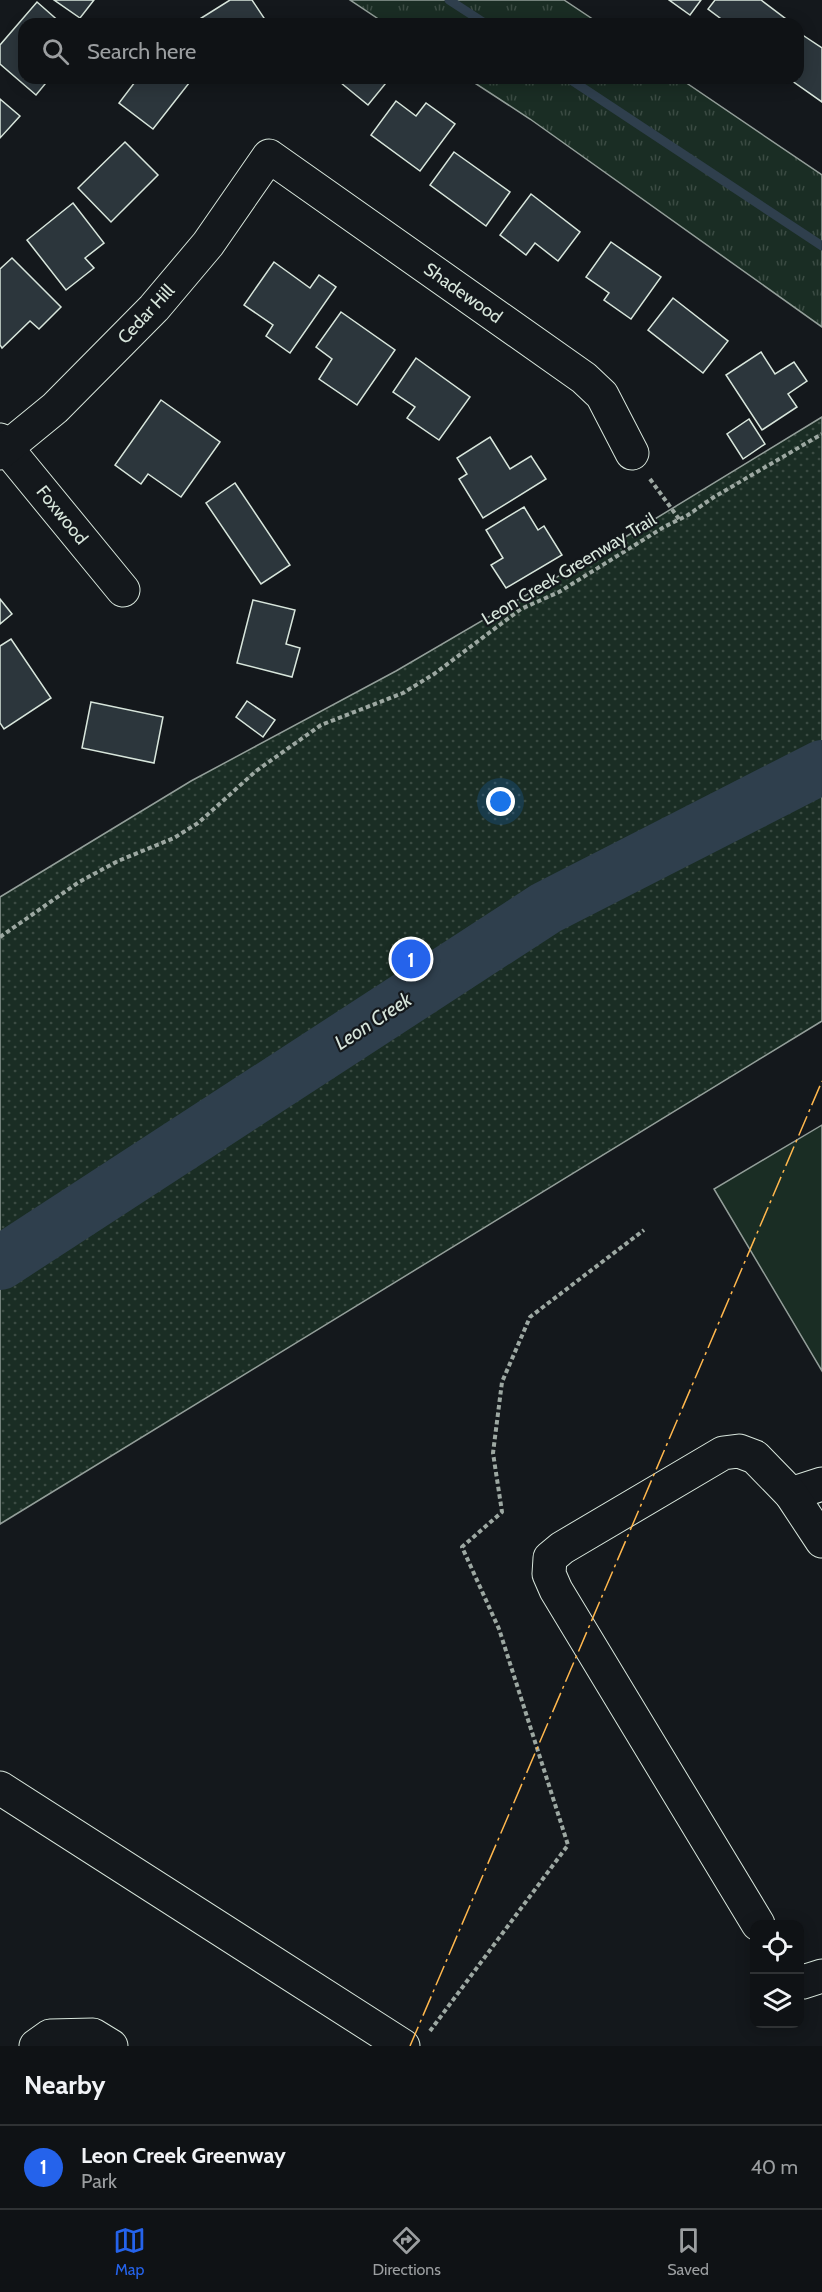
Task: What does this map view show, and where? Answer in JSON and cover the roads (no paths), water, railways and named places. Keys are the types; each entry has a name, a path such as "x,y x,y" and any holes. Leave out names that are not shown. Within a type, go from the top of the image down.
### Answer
{"street":[{"name":"Cedar Hill","path":"2,447 55,408 154,308 208,244 269,156"},
{"name":"Shadewood","path":"269,156 584,378 602,396 632,453"},
{"name":"Foxwood","path":"2,447 123,590"},
{"path":"756,1920 556,1590 549,1574 550,1558 562,1548 723,1453 739,1451 755,1457 791,1494 822,1541"},
{"path":"791,1494 822,1484"},
{"path":"0,1788 415,2041"},
{"path":"804,1982 822,1976"},
{"path":"36,2046 50,2036 93,2035 111,2046"}],"waterway":[{"path":"449,0 477,18"},
{"path":"577,84 822,246"},
{"name":"Leon Creek","path":"0,1263 546,908 822,767"}],"place":[{"name":"Leon Creek Greenway","path":"411,959"}]}
